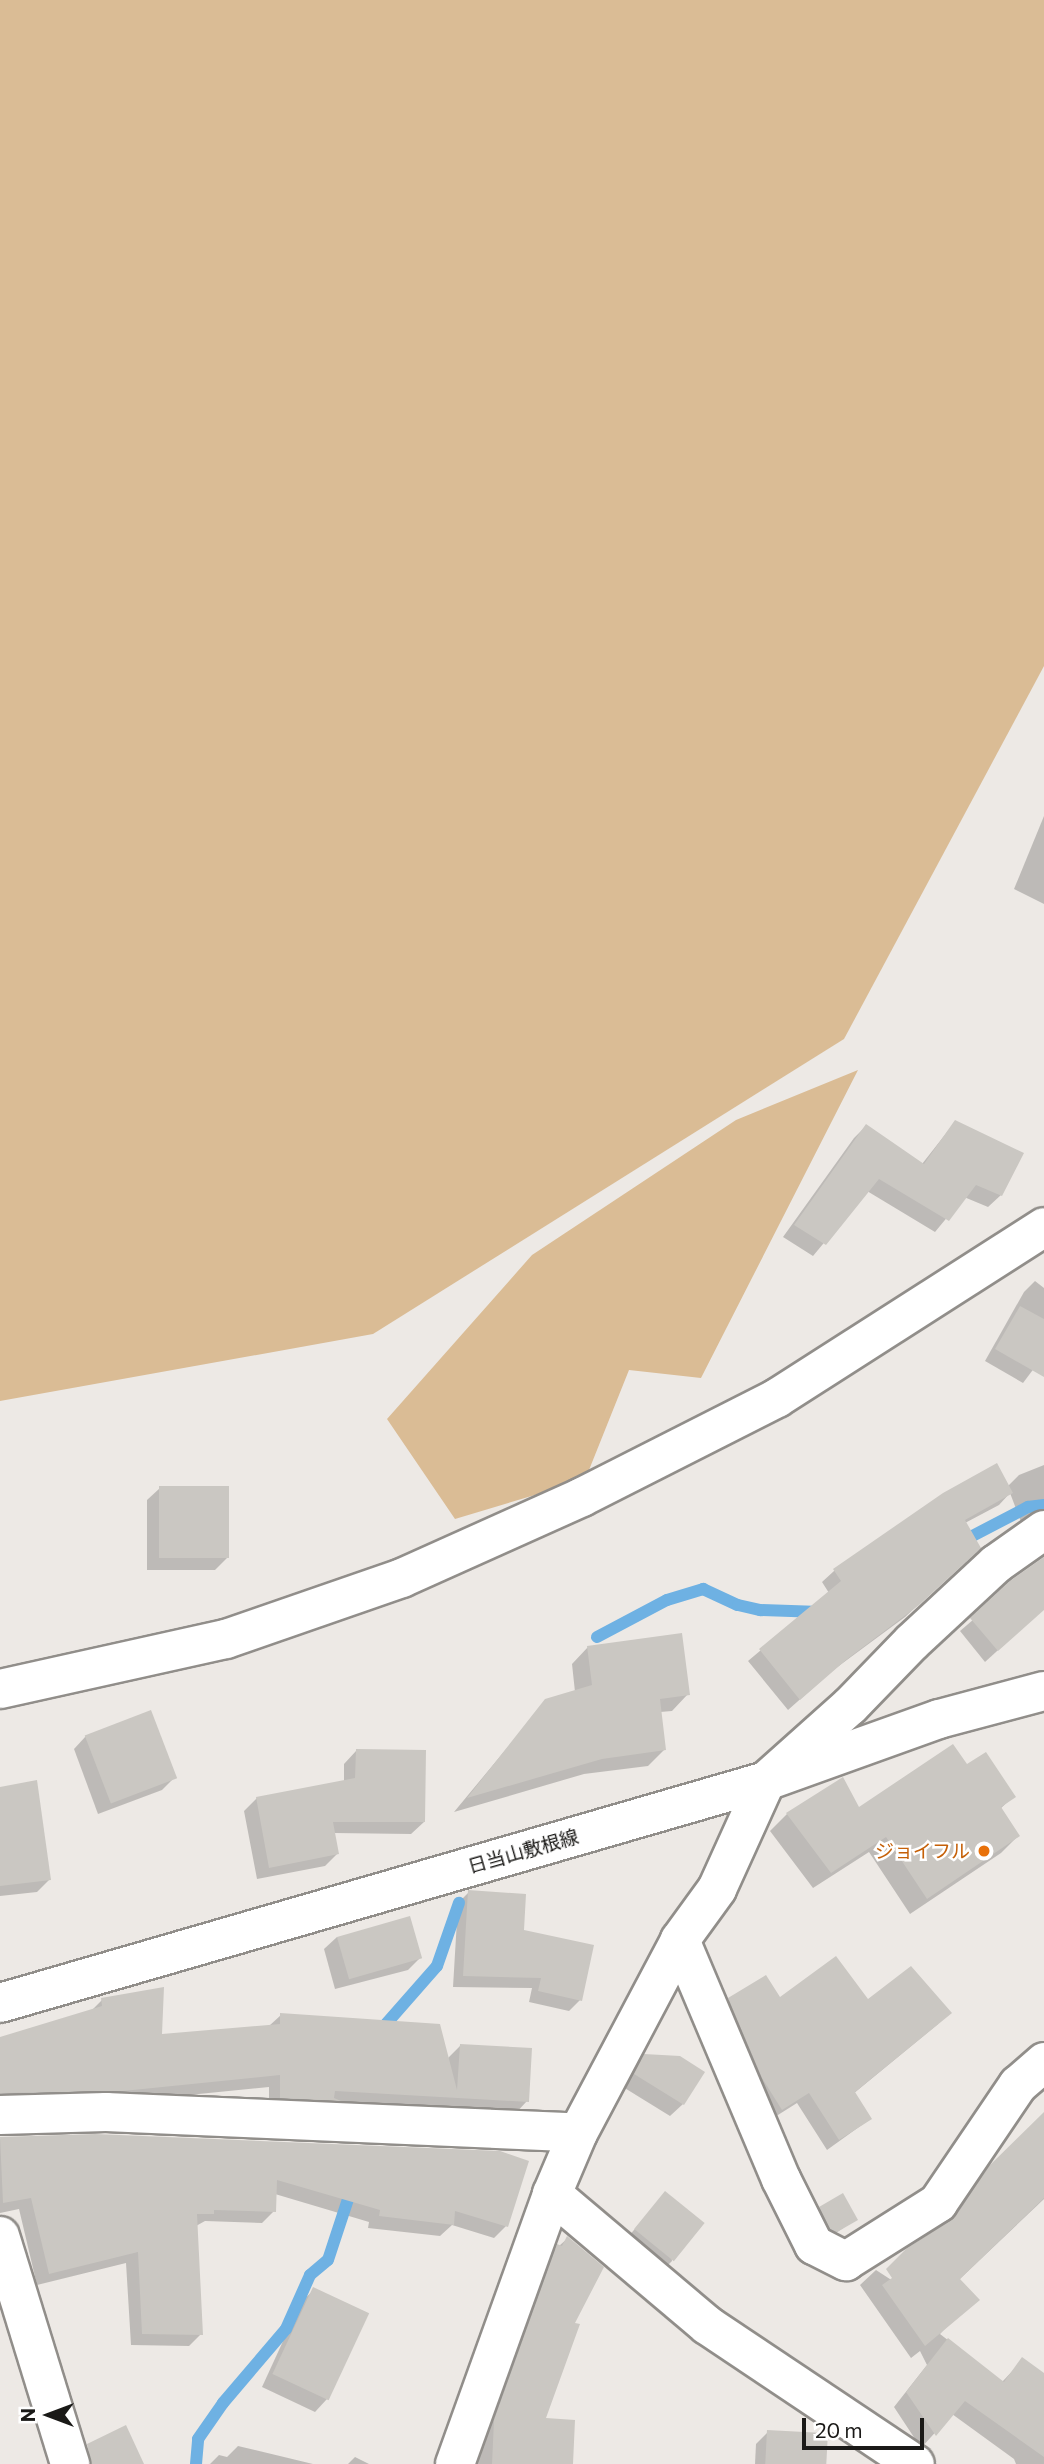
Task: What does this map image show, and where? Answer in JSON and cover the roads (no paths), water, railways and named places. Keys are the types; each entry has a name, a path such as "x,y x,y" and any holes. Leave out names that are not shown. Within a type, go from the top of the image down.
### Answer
{"street":[{"path":"0,1689 226,1639 414,1573 582,1497 777,1398 1044,1227"},
{"path":"455,2464 552,2194 578,2133 680,1940 717,1889 766,1781 850,1706 912,1642 996,1564 1044,1530"},
{"name":"日当山敷根線","path":"0,2003 766,1781 939,1719 1044,1691"},
{"path":"680,1940 781,2179 814,2245 846,2261 938,2203 1018,2085 1044,2062"},
{"path":"0,2115 106,2112 578,2133"},
{"path":"552,2194 706,2325 915,2464"},
{"path":"0,2236 70,2464"}],"waterway":[{"path":"959,1543 1028,1507 1044,1505"},
{"path":"597,1637 667,1600 703,1589 738,1605 760,1610 820,1612"},
{"path":"384,2033 386,2024 437,1966 459,1903"},
{"path":"196,2464 198,2439 223,2403 286,2329 310,2275 328,2260 352,2187"}],"place":[{"name":"ジョイフル","path":"984,1851"}]}
